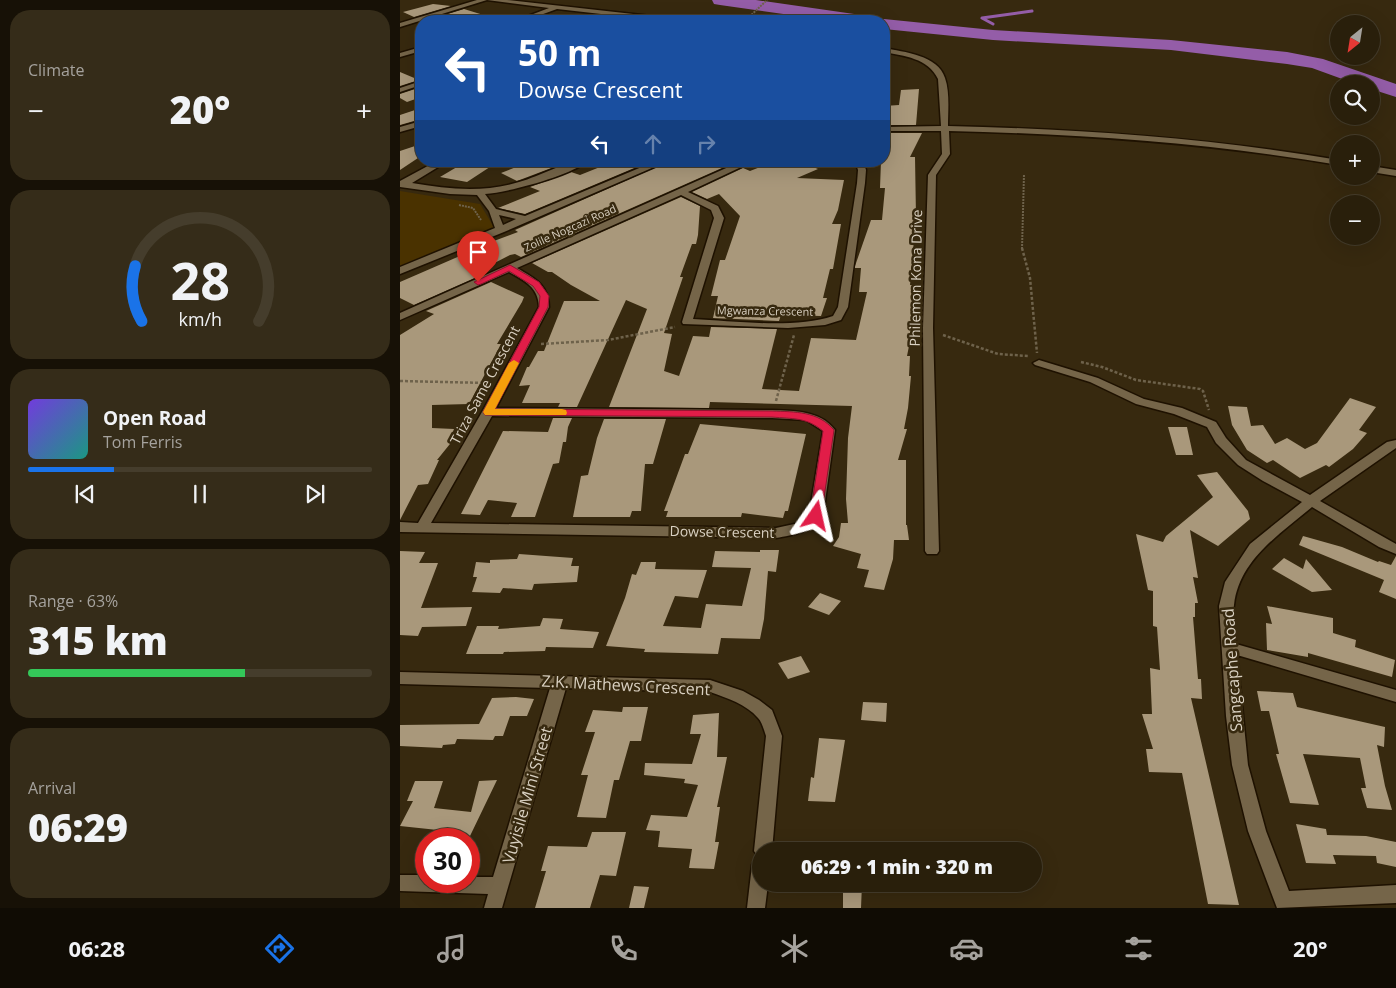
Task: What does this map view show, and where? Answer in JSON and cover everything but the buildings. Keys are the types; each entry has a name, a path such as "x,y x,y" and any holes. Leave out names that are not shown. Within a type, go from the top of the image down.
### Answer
{"street":[{"path":"434,15 484,0"},
{"path":"490,0 621,15"},
{"path":"536,15 556,8"},
{"path":"400,25 415,21"},
{"path":"400,55 415,51"},
{"name":"Philemon Kona Drive","path":"890,52 928,62 940,72 942,79 946,154 932,175 928,328 932,551"},
{"path":"400,90 415,86"},
{"path":"400,130 415,125"},
{"path":"890,129 944,128 1075,132 1193,142 1297,155 1330,161"},
{"path":"402,184 433,167"},
{"path":"402,184 440,190 480,192 523,184 568,167"},
{"path":"400,271 650,167"},
{"name":"Zolile Nogcazi Road","path":"400,317 737,167"},
{"name":"Mgwanza Crescent","path":"687,322 819,324 833,320 840,315 843,307 861,167"},
{"path":"1380,170 1396,173"},
{"path":"480,192 493,211 501,230"},
{"path":"681,192 714,208 719,218 687,322"},
{"path":"493,211 527,219"},
{"name":"Triza Same Crescent","path":"423,526 488,412 544,307 544,296 536,284 510,268"},
{"path":"1038,360 1094,380 1140,402 1185,413 1212,425 1220,441 1231,455 1247,466 1396,549"},
{"name":"Dowse Crescent","path":"400,526 776,534 801,528 809,524 816,516 829,430 816,420 804,416 772,414 488,412"},
{"name":"Sangcaphe Road","path":"1285,904 1258,830 1240,765 1228,647 1226,606 1232,582 1242,564 1255,547 1311,501 1391,445 1396,444"},
{"path":"1228,647 1396,696"},
{"name":"Z.K. Mathews Crescent","path":"400,678 710,686 737,695 766,715 774,736 764,842"},
{"name":"Vuyisile Mini Street","path":"492,908 560,681"},
{"path":"400,883 500,886"},
{"path":"756,908 758,892"},
{"path":"1285,904 1369,894 1396,894"}],"path":[{"path":"750,15 766,0"},
{"path":"928,328 984,350 1038,360 1030,278 1021,246 1024,174"},
{"path":"455,204 473,208 482,222"},
{"path":"524,343 574,345 629,338 675,327 687,322"},
{"path":"772,414 797,325"},
{"path":"1076,361 1102,366 1136,380 1200,389 1203,391 1209,407 1212,425"},
{"path":"400,381 503,383"}],"shaded area":[{"path":"400,191 480,204 495,229 400,268"}],"waterway":[{"path":"720,0 826,15"},
{"path":"993,24 982,18 1032,11"},
{"path":"890,25 993,35 1171,45 1287,58 1316,63 1396,91"}],"slow traffic":[{"path":"514,363 488,412 562,413"}],"route":[{"path":"478,282 510,268 536,284 544,296 544,307 488,412 772,414 804,416 824,424 829,430 816,516"}]}
